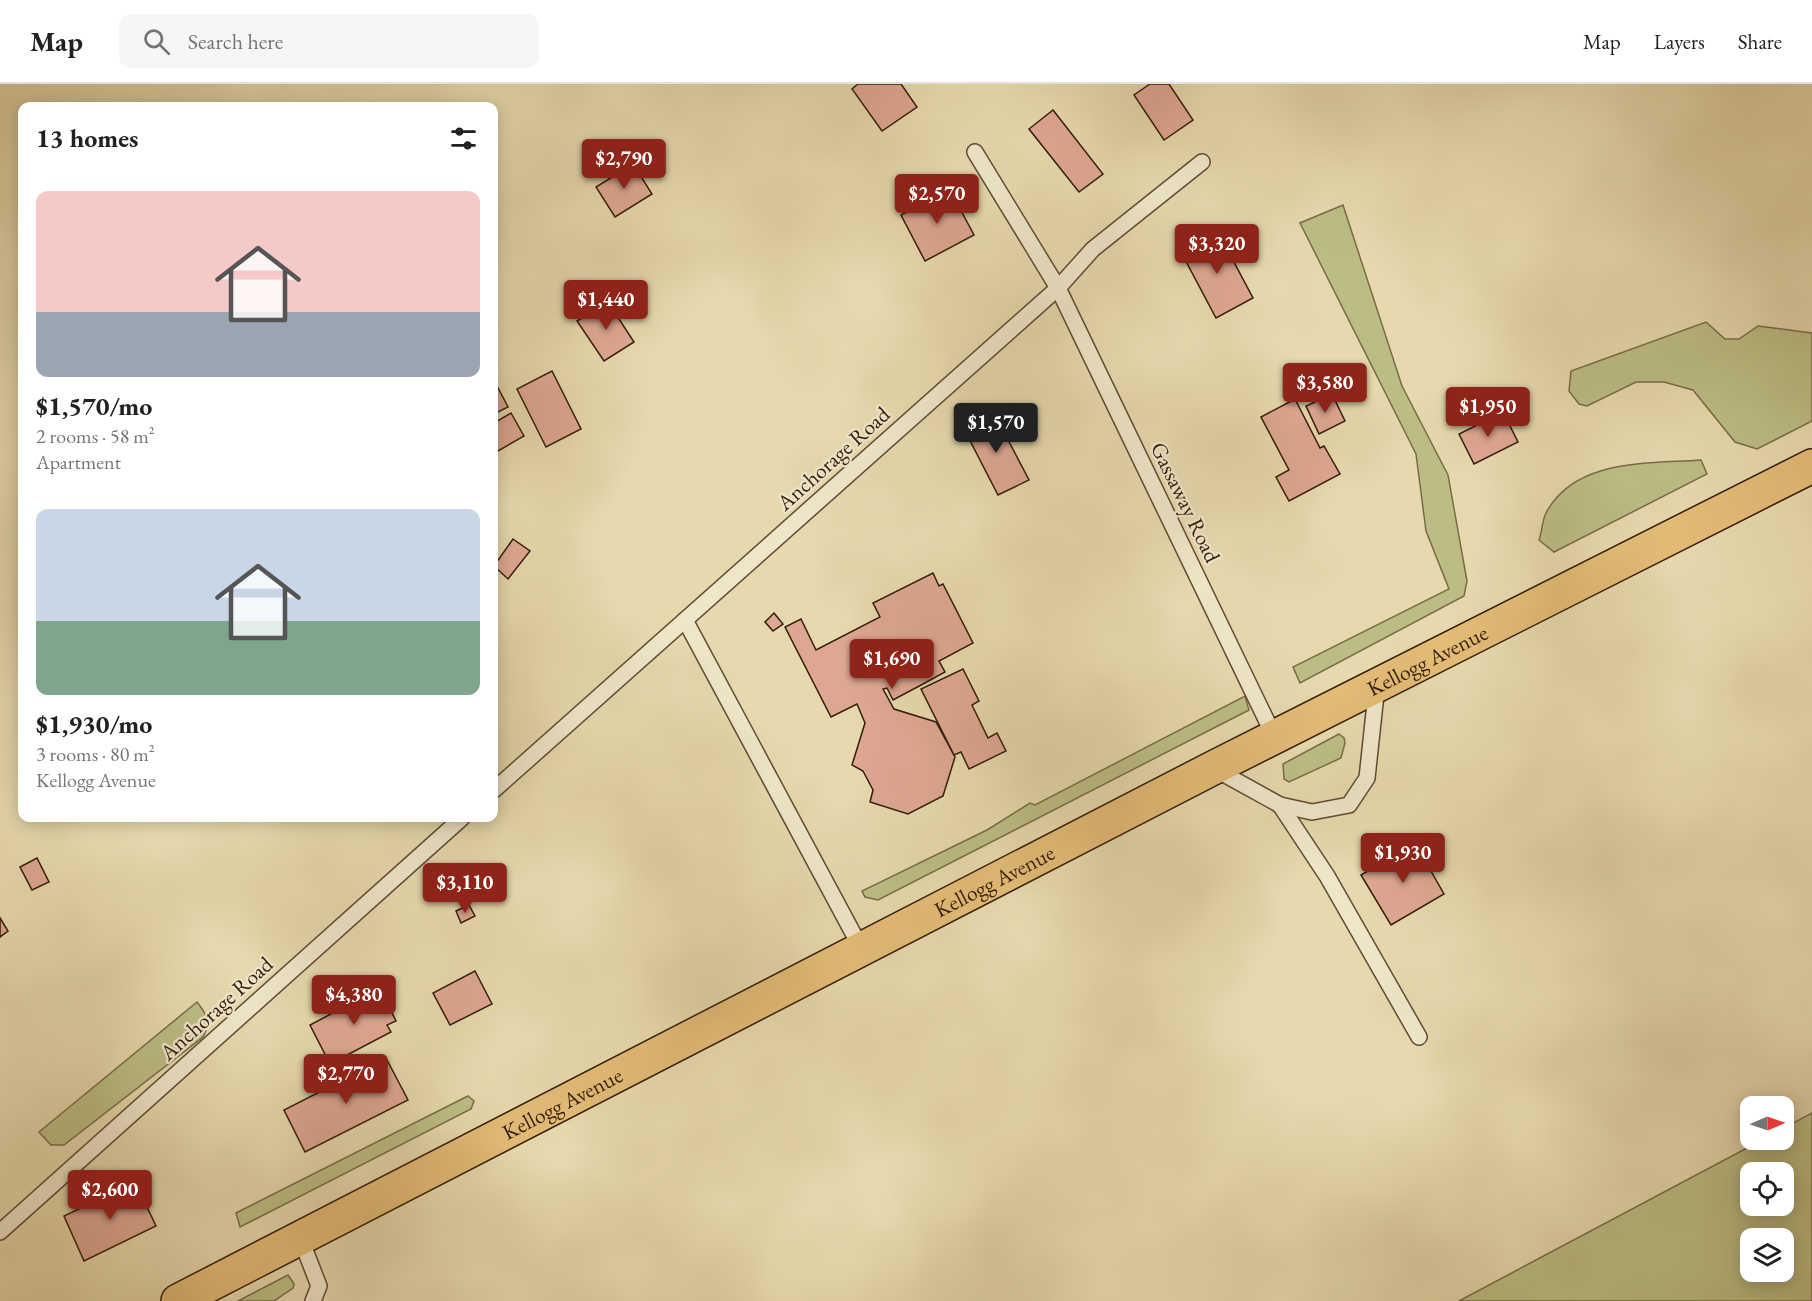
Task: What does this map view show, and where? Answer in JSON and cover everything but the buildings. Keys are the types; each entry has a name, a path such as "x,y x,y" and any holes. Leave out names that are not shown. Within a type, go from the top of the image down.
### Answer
{"main road":[{"name":"Kellogg Avenue","path":"178,1301 1274,736 1812,466"}],"lane":[{"name":"Gassaway Road","path":"975,153 1058,288 1274,736"},
{"name":"Anchorage Road","path":"498,786 1058,288 1093,249 1202,162"},
{"path":"685,620 861,948"},
{"path":"1213,768 1280,805 1312,812 1349,805 1367,777 1377,684"},
{"path":"1280,805 1327,876 1419,1037"},
{"name":"Anchorage Road","path":"0,1232 458,822"},
{"path":"300,1237 319,1286 313,1301"}],"green space":[{"path":"1343,205 1402,386 1448,475 1467,581 1464,596 1300,683 1293,667 1449,589 1426,531 1416,454 1300,223"},
{"path":"1706,322 1725,339 1739,339 1758,326 1812,333 1812,421 1757,449 1735,442 1693,390 1664,382 1636,382 1587,406 1579,404 1569,391 1571,371"},
{"path":"1701,460 1707,474 1554,552 1539,540 1546,513 1559,495 1575,482 1615,467"},
{"path":"1245,696 1249,710 878,900 865,897 862,891 987,830 1030,803 1035,805"},
{"path":"1339,734 1344,738 1345,743 1341,758 1289,782 1284,779 1283,764"},
{"path":"197,1002 204,1011 208,1023 203,1037 64,1145 51,1145 39,1132"},
{"path":"468,1096 474,1101 471,1109 240,1227 236,1213"},
{"path":"1812,1113 1812,1301 1459,1301 1743,1150 1794,1150 1794,1123"},
{"path":"288,1275 294,1284 293,1288 274,1301 238,1301"}]}
